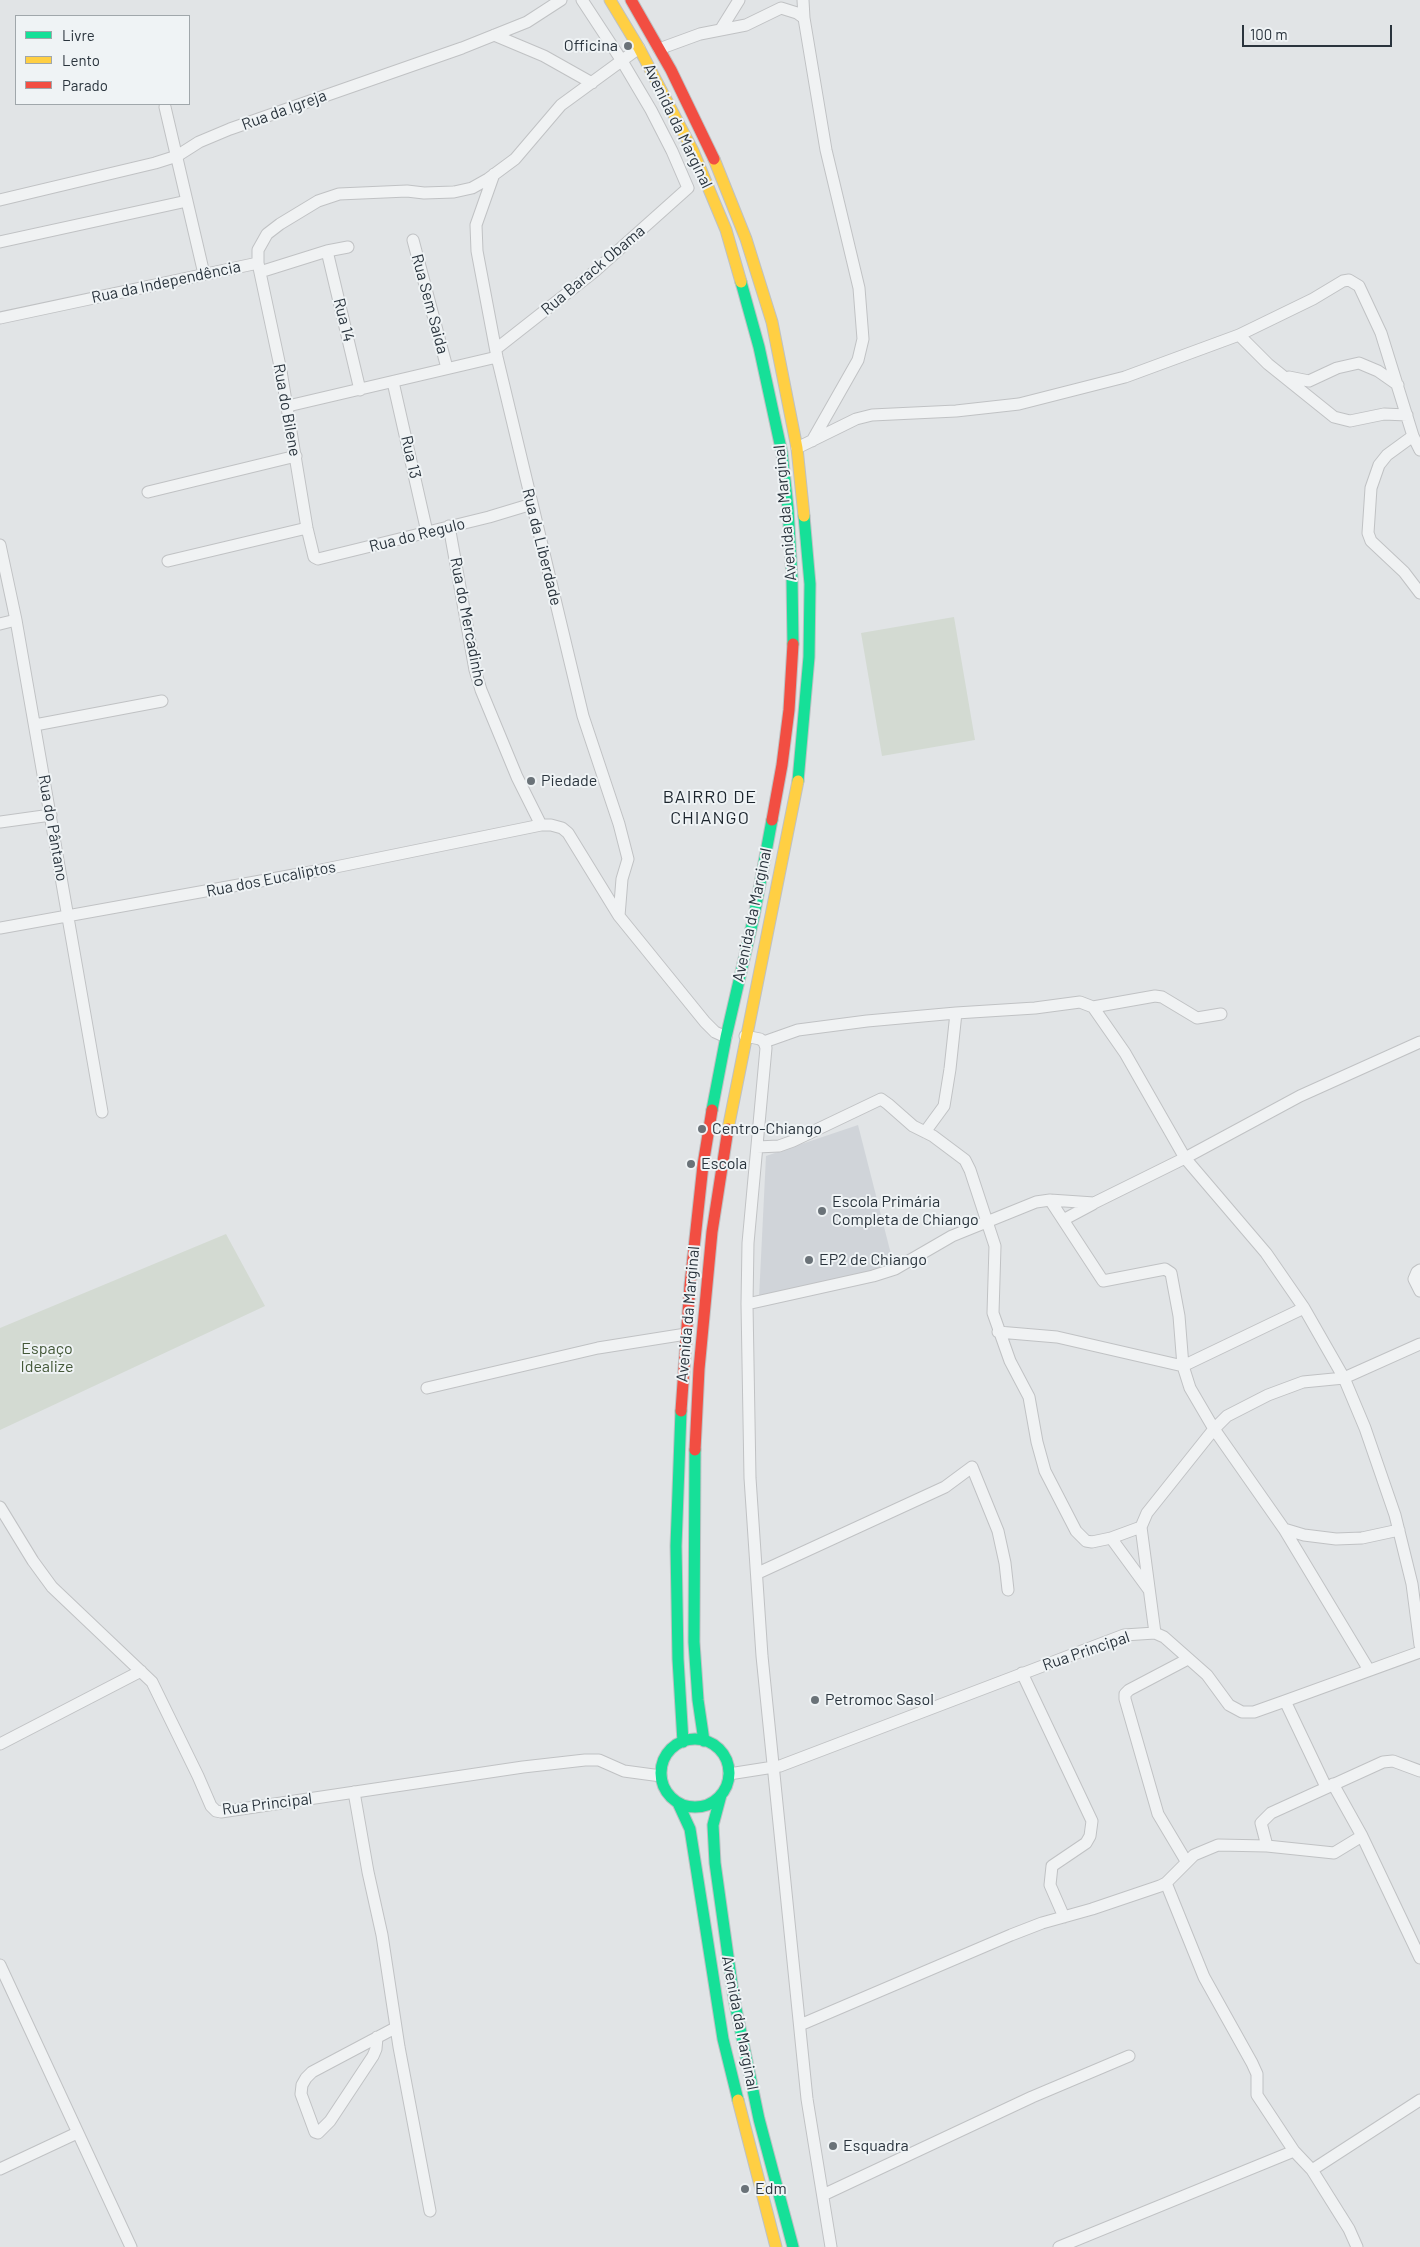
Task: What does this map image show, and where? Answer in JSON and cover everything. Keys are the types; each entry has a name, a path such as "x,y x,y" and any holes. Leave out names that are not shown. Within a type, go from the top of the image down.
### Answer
{"main road":[{"name":"Avenida da Marginal","path":"610,0 639,48 693,151 726,230 759,346 782,453 788,508 793,637 789,710 782,764 756,906 726,1037 704,1165 686,1334 676,1546 678,1659 683,1742"},
{"name":"Avenida da Marginal","path":"631,0 659,50 723,179 746,239 772,322 798,448 810,584 809,657 798,780 745,1036 718,1185 699,1369 694,1483 694,1633 698,1700 704,1741"},
{"path":"694,1740 714,1745 722,1753 727,1763 729,1774 726,1785 721,1795 712,1803 689,1806 678,1802 670,1796 664,1787 661,1776 664,1759 675,1746 683,1742 694,1740"},
{"name":"Avenida da Marginal","path":"721,1795 713,1825 715,1863 734,1999 759,2119 793,2247"},
{"name":"Avenida da Marginal","path":"678,1802 690,1829 722,2039 762,2203 776,2247"}],"street":[{"name":"Rua da Igreja","path":"0,200 177,156 199,142 274,113 462,48 527,22 561,0"},
{"path":"582,0 622,61"},
{"path":"721,29 738,0"},
{"path":"803,0 804,18 826,150 859,288 864,339 858,360 812,441"},
{"path":"659,50 682,40 721,29 746,25 781,8 797,13 804,18"},
{"path":"494,35 544,56 592,83"},
{"name":"Rua da Independência","path":"0,318 204,274 239,268 259,267 258,250 267,234 280,224 318,202 339,194 354,192 454,192 472,188 515,158 561,105 639,48"},
{"name":"Rua Barack Obama","path":"288,406 394,382 497,353 594,272 688,188 672,151 622,61"},
{"path":"165,107 204,274"},
{"name":"Rua da Liberdade","path":"494,174 476,225 475,236 497,353 582,716 620,824 628,859 622,879 618,916"},
{"path":"0,242 187,200"},
{"name":"Rua Sem Saida","path":"413,240 447,368"},
{"path":"259,267 348,247"},
{"name":"Rua 14","path":"327,251 360,390"},
{"name":"Rua do Bilene","path":"259,267 288,406 306,528 314,557"},
{"path":"798,448 856,419 872,414 956,411 1019,404 1125,377 1239,335 1313,299 1343,281 1354,282 1359,286 1381,333 1413,436 1420,450"},
{"path":"1239,335 1268,364 1325,410 1344,421 1384,414 1407,415"},
{"path":"1282,375 1309,381 1337,368 1359,363 1378,371 1398,385"},
{"name":"Rua 13","path":"394,382 427,532"},
{"path":"1413,436 1388,455 1379,465 1372,488 1368,533 1371,541 1404,572 1420,593"},
{"path":"148,492 296,456"},
{"name":"Rua do Regulo","path":"314,557 318,559 489,517 532,504"},
{"name":"Rua do Mercadinho","path":"449,526 475,670 481,690 518,777 541,825"},
{"path":"168,561 306,528"},
{"name":"Rua do Pântano","path":"0,545 16,620 102,1112"},
{"path":"0,624 16,620"},
{"path":"34,725 162,701"},
{"path":"0,822 51,815"},
{"path":"541,825 562,828 568,833 618,916 705,1022 715,1032 726,1037"},
{"name":"Rua dos Eucaliptos","path":"0,928 326,869 541,825"},
{"path":"764,1042 798,1030 956,1013 1035,1008 1080,1002 1093,1007 1155,996 1165,998 1197,1018 1221,1014"},
{"path":"1093,1007 1125,1053 1185,1158 1266,1254 1304,1308 1344,1378 1369,1437 1399,1530 1412,1584 1420,1645"},
{"path":"925,1132 944,1106 956,1013"},
{"path":"745,1036 760,1038 766,1048 748,1242 747,1304 750,1478 772,1769 807,2099 831,2247"},
{"path":"1063,1220 1185,1158 1300,1096 1420,1042"},
{"path":"756,1147 774,1146 793,1141 881,1100 913,1126 933,1136 965,1160 968,1164 995,1246 993,1313 998,1332 1010,1361 1029,1397 1037,1442 1045,1471 1076,1531 1086,1541 1092,1542 1110,1538 1141,1527"},
{"path":"747,1304 873,1276 895,1269 952,1236 1018,1208 1050,1200 1094,1203"},
{"path":"1050,1200 1104,1281 1165,1269 1171,1273 1179,1316 1183,1366 1190,1388 1214,1429 1284,1529 1369,1670"},
{"path":"1420,1270 1416,1272 1414,1279 1420,1291"},
{"path":"998,1332 1057,1337 1183,1366 1304,1308"},
{"path":"427,1388 598,1348 686,1334"},
{"path":"1420,1344 1344,1378 1303,1382 1289,1386 1241,1407 1227,1416 1214,1429 1147,1513 1141,1527 1155,1633 1164,1637 1207,1675 1229,1705 1236,1709 1254,1712 1420,1652"},
{"path":"758,1573 944,1487 972,1467 998,1531 1008,1590"},
{"name":"Rua Principal","path":"0,1506 33,1562 52,1587 141,1671 159,1694 211,1806 216,1811 221,1812 523,1767 585,1760 599,1760 624,1771 661,1776"},
{"path":"1284,1529 1304,1535 1336,1539 1362,1538 1399,1530"},
{"path":"1110,1538 1150,1591"},
{"name":"Rua Principal","path":"729,1774 772,1769 1124,1636 1155,1633"},
{"path":"1186,1861 1158,1814 1125,1694 1129,1690 1188,1659"},
{"path":"0,1744 141,1671"},
{"path":"1022,1673 1092,1821 1090,1836 1086,1842 1052,1866 1050,1885 1064,1917"},
{"path":"1285,1701 1330,1785 1362,1836 1420,1958"},
{"path":"1267,1846 1261,1827 1264,1818 1271,1812 1387,1761 1393,1761 1420,1771"},
{"path":"354,1792 368,1872 382,1935 396,2028 430,2211"},
{"path":"800,2025 1011,1935 1166,1883 1186,1861 1218,1845 1267,1846 1334,1853 1362,1836"},
{"path":"1166,1883 1204,1977 1257,2074 1257,2095 1294,2151 1312,2170 1349,2229 1357,2247"},
{"path":"0,1965 76,2133 131,2247"},
{"path":"377,2037 373,2056 330,2121 318,2133 315,2132 301,2094 302,2085 306,2078 312,2072 377,2037 396,2028"},
{"path":"823,2195 1032,2097 1129,2056"},
{"path":"1312,2170 1397,2117 1420,2100"},
{"path":"0,2168 76,2133"},
{"path":"1059,2247 1294,2151"}],"shaded area":[{"name":"Escola Primária Completa de Chiango","path":"858,1125 894,1266 759,1298 766,1156"}],"green space":[{"path":"954,617 975,740 882,756 861,633"},
{"name":"Espaço Idealize","path":"226,1234 265,1306 0,1430 0,1328"}],"traffic: fast":[{"path":"741,282 759,347 782,453 788,508 793,644"},
{"path":"798,781 809,657 810,584 804,516"},
{"path":"712,1110 726,1037 754,916 772,820"},
{"path":"681,1411 676,1546 678,1659 683,1742"},
{"path":"695,1450 694,1642 698,1700 704,1741"},
{"path":"695,1739 708,1742 719,1749 726,1760 729,1773 726,1786 719,1797 708,1804 695,1807 682,1804 671,1797 664,1786 661,1773 664,1760 671,1749 682,1742 695,1739"},
{"path":"721,1795 713,1825 715,1863 734,1999 759,2119 793,2247"},
{"path":"678,1803 690,1829 723,2039 738,2100"}],"traffic: slow":[{"path":"610,0 639,48 693,151 726,230 741,282"},
{"path":"714,159 746,239 772,322 797,448 804,516"},
{"path":"728,1129 798,781"},
{"path":"738,2100 776,2247"}],"traffic: jam":[{"path":"631,0 671,70 714,159"},
{"path":"772,820 789,710 793,644"},
{"path":"681,1411 690,1285 703,1165 712,1110"},
{"path":"695,1450 699,1369 712,1232 728,1129"}],"place":[{"name":"Officina","path":"628,46"},
{"name":"Piedade","path":"531,781"},
{"name":"Centro-Chiango","path":"702,1129"},
{"name":"Escola","path":"691,1164"},
{"name":"Escola Primária Completa de Chiango","path":"822,1211"},
{"name":"EP2 de Chiango","path":"809,1260"},
{"name":"Petromoc Sasol","path":"815,1700"},
{"name":"Esquadra","path":"833,2146"},
{"name":"Edm","path":"745,2189"}],"district":[{"name":"BAIRRO DE CHIANGO","path":"710,808"}]}
